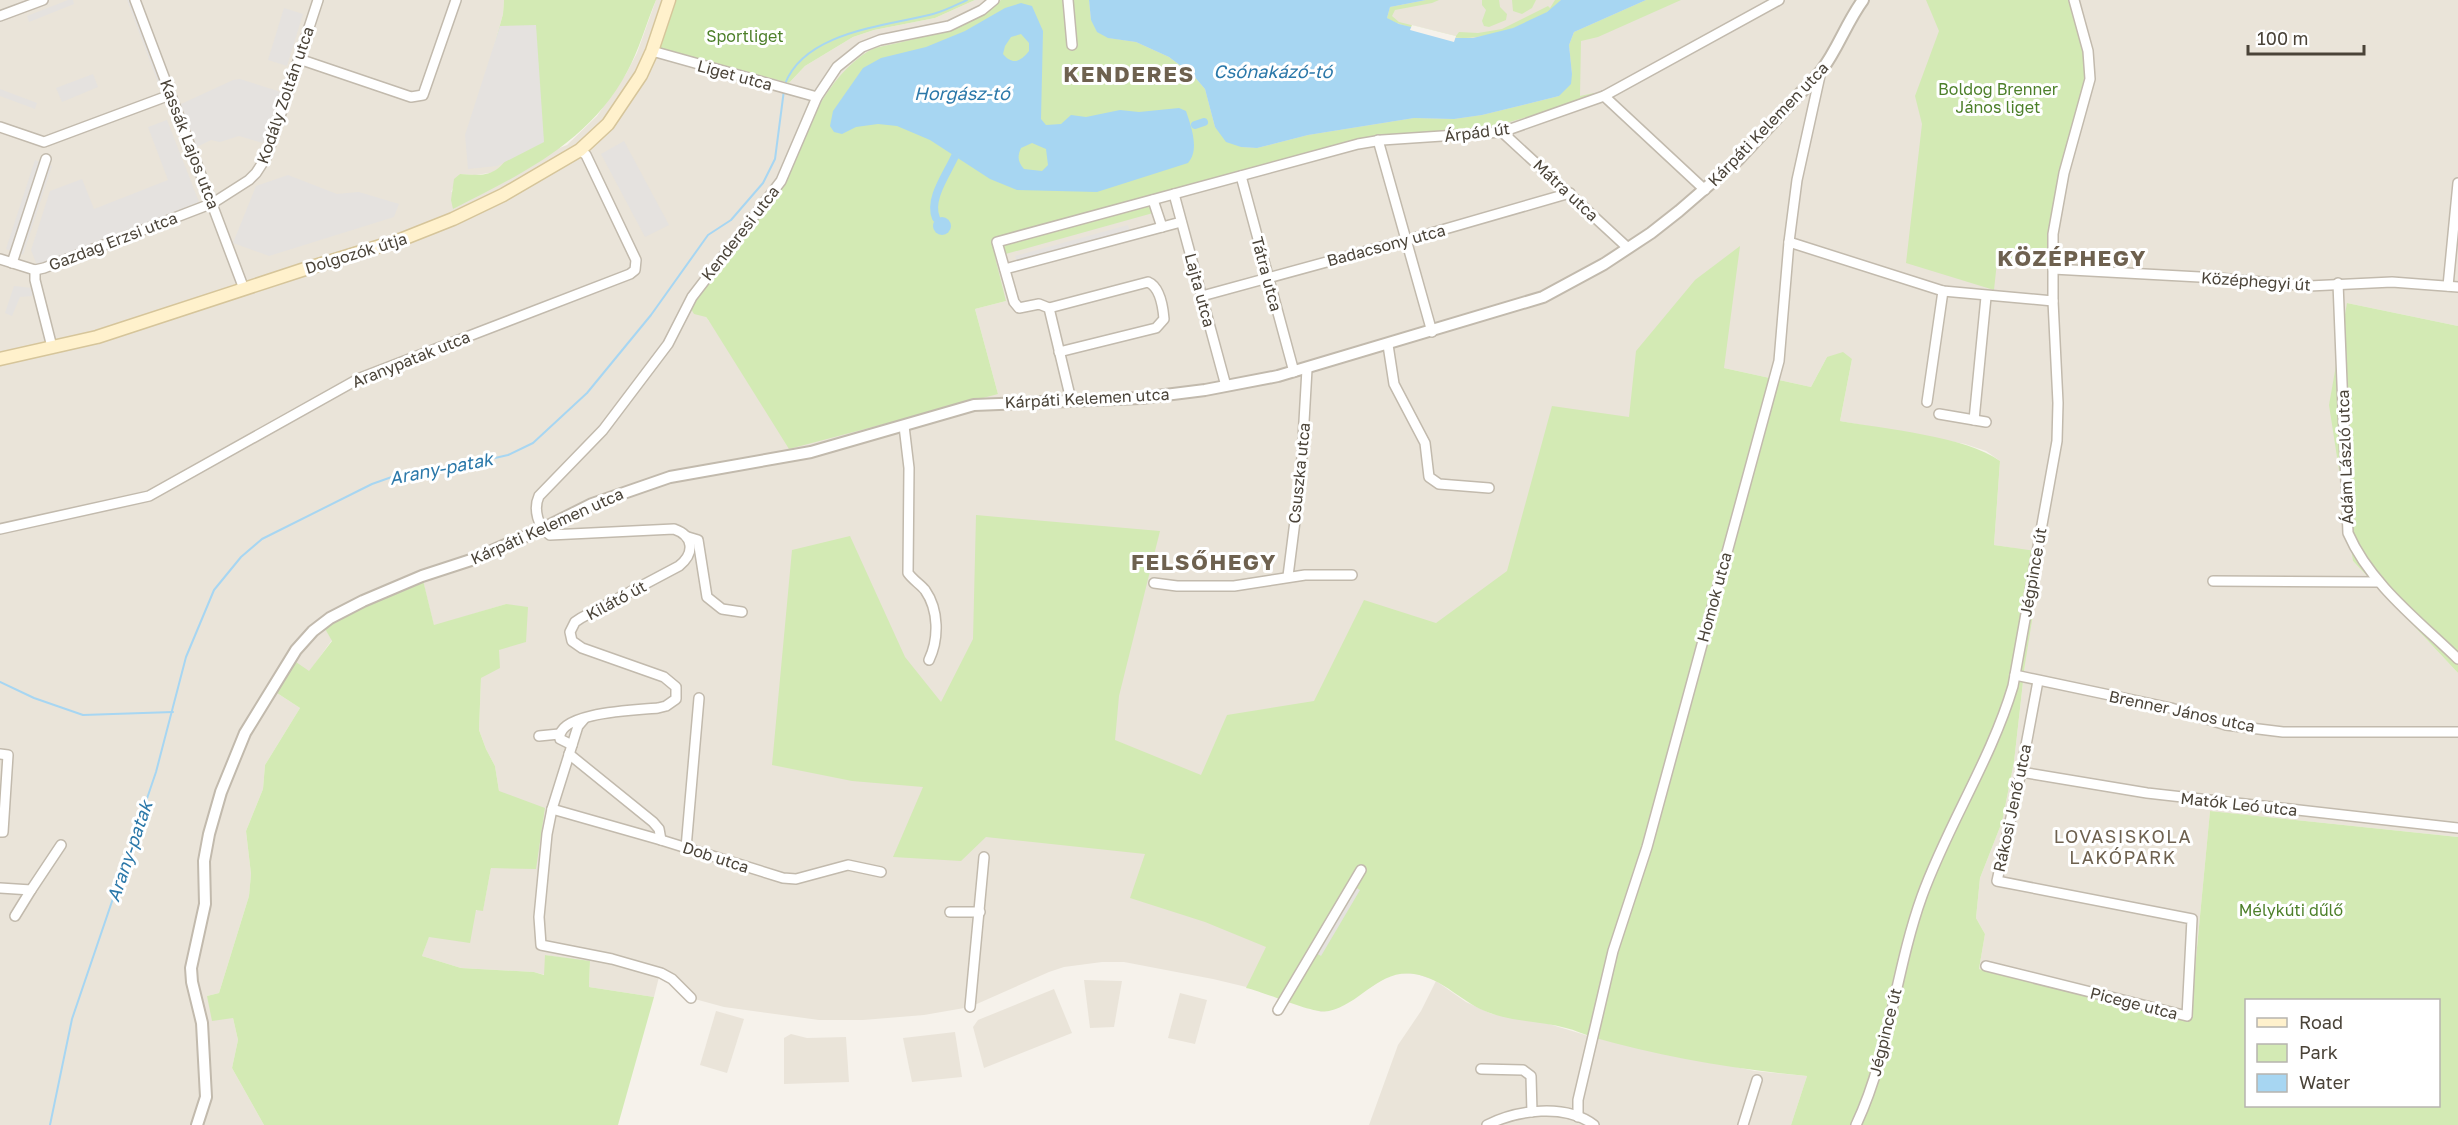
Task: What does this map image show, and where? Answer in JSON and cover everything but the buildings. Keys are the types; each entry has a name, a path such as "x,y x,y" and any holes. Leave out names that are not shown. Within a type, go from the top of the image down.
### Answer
{"main road":[{"name":"Dolgozók útja","path":"0,359 97,337 400,240 453,219 527,182 580,150 608,124 641,75 652,51 669,0"}],"street":[{"path":"0,16 43,0"},
{"name":"Kassák Lajos utca","path":"135,0 244,289"},
{"name":"Kodály Zoltán utca","path":"213,203 249,180 262,166 300,59 318,0"},
{"path":"300,59 411,97 423,95 456,0"},
{"name":"Kenderesi utca","path":"542,529 538,520 536,502 539,496 603,430 668,344 692,297 781,181 817,98 837,67 862,47 880,40 949,26 982,10 994,0"},
{"path":"1068,0 1072,45"},
{"name":"Árpád út","path":"1059,352 1156,328 1164,319 1164,311 1157,290 1148,282 1049,308 1039,304 1019,308 1014,302 997,242 1378,140 1502,132 1604,96 1779,0"},
{"name":"Kárpáti Kelemen utca","path":"197,1125 206,1097 202,1023 194,994 191,968 205,904 206,848 221,792 245,733 296,650 313,631 330,618 422,576 471,560 592,504 670,477 811,453 974,405 1141,398 1226,386 1294,372 1543,297 1651,233 1738,160 1821,71 1833,53 1845,26 1863,0"},
{"name":"Jégpince út","path":"1857,1123 1872,1083 1921,898 1946,839 2003,721 2015,675 2056,441 2058,403 2050,301 2053,234 2064,173 2090,79 2088,51 2074,0"},
{"name":"Liget utca","path":"652,51 817,98"},
{"name":"Homok utca","path":"1578,1117 1578,1100 1613,951 1647,847 1779,361 1789,242 1801,157 1821,71"},
{"path":"0,127 44,142 170,95"},
{"path":"1604,96 1705,189"},
{"name":"Mátra utca","path":"1502,132 1628,248"},
{"path":"1378,140 1432,332"},
{"name":"Aranypatak utca","path":"0,529 149,496 360,378 630,274 635,270 636,260 586,156 580,150"},
{"path":"12,263 46,159"},
{"name":"Tátra utca","path":"1241,176 1294,372"},
{"path":"2453,286 2458,183"},
{"name":"Badacsony utca","path":"1202,296 1570,193"},
{"name":"Lajta utca","path":"1174,194 1226,386"},
{"path":"1154,200 1162,227"},
{"name":"Gazdag Erzsi utca","path":"0,260 35,270 136,234 213,203"},
{"path":"1005,269 1181,222"},
{"path":"1789,242 1943,291 1986,297 2050,301"},
{"name":"Középhegyi út","path":"2053,269 2218,278 2299,286 2392,282 2453,286"},
{"path":"35,270 35,280 52,347"},
{"name":"Ádám László utca","path":"2338,283 2348,533 2357,554 2379,582 2458,659"},
{"path":"1927,402 1943,291"},
{"path":"1974,420 1986,297"},
{"path":"1049,308 1071,400"},
{"path":"1388,345 1394,384 1425,443 1430,477 1433,482 1489,488"},
{"name":"Csuszka utca","path":"1288,576 1302,464 1307,369"},
{"path":"1939,414 1986,422"},
{"path":"904,426 909,468 908,573 925,591 935,618 936,641 929,660"},
{"path":"542,529 550,535 674,529 698,540 707,597 723,609 742,612"},
{"name":"Kilátó út","path":"586,717 658,708 676,699 676,687 664,677 582,648 573,641 570,632 581,618 679,566 690,553 691,544 688,537"},
{"path":"1154,584 1234,586 1288,576 1352,574"},
{"path":"2213,581 2379,582"},
{"name":"Brenner János utca","path":"2015,675 2171,708 2226,725 2272,730 2458,732"},
{"name":"Rákosi Jenő utca","path":"2038,681 1997,881 2192,919"},
{"path":"686,848 699,698"},
{"path":"586,717 573,721 561,729 560,740 653,822 659,829 661,840"},
{"path":"586,717 578,726 552,809 543,866 539,930 541,945 612,959 661,973 672,979 691,998"},
{"path":"539,736 559,734"},
{"path":"0,754 8,755 3,792 3,832 0,832"},
{"name":"Matók Leó utca","path":"2021,772 2147,793 2458,828"},
{"name":"Dob utca","path":"552,809 783,878 796,879 848,865 881,872"},
{"path":"15,916 61,845"},
{"path":"970,1007 984,857"},
{"path":"1278,1010 1361,870"},
{"path":"0,888 32,890"},
{"path":"950,912 980,912"},
{"name":"Picege utca","path":"1986,966 2187,1016 2192,919"},
{"path":"1481,1069 1528,1072 1531,1076 1532,1112"},
{"path":"1743,1125 1757,1080"},
{"path":"1487,1125 1509,1115 1532,1112 1566,1113 1594,1125"}],"shaded area":[{"path":"0,0 504,0 503,14 487,71 511,152 505,164 496,172 475,175 460,174 451,192 567,145 597,116 626,74 637,53 656,0 676,0 660,49 789,83 805,66 853,37 874,30 935,18 975,0 2458,0 2458,326 2347,303 2353,561 2458,673 2458,837 2210,811 2190,1021 1979,969 1985,934 1976,918 1980,878 2002,822 2014,762 2025,664 2013,548 1994,545 2000,461 1986,451 1965,444 1840,421 1852,359 1827,357 1811,387 1724,368 1436,981 1417,974 1396,973 1338,1008 1321,1012 1263,991 1213,979 1124,962 1102,962 1064,967 1049,972 970,1007 924,1015 863,1020 819,1020 724,1007 691,998 660,973 654,997 589,987 590,962 545,955 545,975 534,972 461,968 422,956 429,936 477,910 483,910 491,868 499,791 495,766 479,730 481,678 499,651 506,604 434,626 423,581 324,627 332,640 309,672 296,663 277,693 300,708 265,765 263,789 246,831 251,874 249,896 219,993 207,996 233,1018 238,1040 232,1068 264,1125 0,1125","holes":["806,132 1006,301 975,309 998,394 709,321 706,317 791,171"]},
{"path":"73,0 74,4 29,22 27,16"},
{"path":"127,0 132,0 164,86 160,88"},
{"path":"284,8 303,14 287,66 268,60"},
{"path":"536,25 544,142 497,166 468,169 465,135 500,26"},
{"path":"93,74 98,87 62,102 56,88"},
{"path":"240,79 281,92 263,143 239,136 220,142 211,140 197,147 181,104 233,80"},
{"path":"0,89 37,103 35,109 0,96"},
{"path":"167,120 199,202 37,265 31,250 50,191 82,179 94,209 168,180 148,127"},
{"path":"624,141 669,225 645,237 601,154"},
{"path":"35,160 52,166 23,255 6,249"},
{"path":"288,175 337,194 359,192 399,204 394,217 269,256 233,243 256,186"},
{"path":"1128,225 1131,235 1018,265 1015,256"},
{"path":"14,286 33,288 32,296 20,297 12,316 5,313"},
{"path":"1355,887 1360,890 1321,956 1316,953"},
{"path":"1084,980 1122,981 1114,1027 1090,1028"},
{"path":"1436,981 1466,1002 1492,1014 1539,1021 1592,1037 1755,1071 1807,1076 1791,1125 1369,1125 1398,1045 1421,1011"},
{"path":"1054,989 1072,1033 984,1068 973,1027 978,1020"},
{"path":"1180,993 1207,1000 1195,1044 1168,1038"},
{"path":"716,1011 744,1019 727,1073 700,1065"},
{"path":"955,1032 962,1077 912,1082 903,1038"},
{"path":"791,1034 807,1038 846,1037 849,1082 784,1084 784,1038"}],"green space":[{"path":"504,0 656,0 627,72 611,97 593,118 573,137 528,169 453,209 451,200 454,179 460,174 490,173 501,166 511,152 487,72 503,14"},
{"name":"Sportliget","path":"676,0 975,0 935,18 874,30 853,37 805,66 789,83 660,49"},
{"path":"1001,0 1089,0 1091,20 1109,38 1136,42 1169,57 1193,75 1205,89 1215,127 1241,147 1257,148 1308,135 1414,118 1454,119 1482,115 1559,96 1572,74 1569,45 1574,32 1646,0 1681,0 1598,37 1581,41 1580,96 1594,93 1596,97 1475,132 1384,136 1149,198 1153,213 995,257 1006,301 975,309 998,394 789,449 709,321 706,317 694,314 691,309 713,275 785,181 816,111 847,68 871,50 966,23"},
{"path":"1426,0 1439,0 1395,10 1392,16 1399,22 1456,36 1459,32 1478,33 1502,29 1548,6 1550,8 1555,0 1561,0 1553,8 1529,22 1502,32 1475,37 1458,38 1442,35 1404,26 1387,18 1390,7"},
{"path":"1482,0 1499,0 1500,7 1507,14 1506,20 1489,27 1484,26 1482,21 1486,10 1482,5"},
{"path":"1512,0 1536,0 1532,8 1522,14 1513,11"},
{"name":"Boldog Brenner János liget","path":"1926,0 2069,0 2085,51 2085,82 2053,218 2047,267 1997,262 1994,290 1906,263 1922,124 1915,96 1939,31"},
{"name":"Mélykúti dűlő","path":"1740,246 1724,368 1811,387 1827,357 1843,352 1852,359 1840,421 1946,439 1985,452 2000,461 1994,545 2043,552 2025,664 2014,762 2002,822 1980,878 1976,918 1985,934 1979,969 2190,1021 2210,811 2458,837 2458,1125 1791,1125 1807,1076 1726,1066 1672,1056 1618,1044 1557,1026 1499,1016 1480,1009 1424,976 1401,974 1390,977 1351,1002 1329,1011 1312,1010 1246,988 1266,947 1205,922 1130,898 1145,854 986,837 961,861 893,857 923,787 852,781 772,765 792,550 850,536 905,657 941,702 973,639 976,515 1160,531 1119,696 1115,740 1201,775 1227,715 1314,701 1364,600 1436,623 1507,571 1552,406 1629,417 1636,351 1695,280"},
{"path":"2347,303 2458,326 2458,673 2353,561 2329,405"},
{"path":"423,580 434,625 506,604 528,607 526,642 499,650 500,668 481,678 479,730 495,766 499,791 545,808 536,869 491,868 483,911 476,910 470,943 429,937 422,956 461,968 534,972 544,975 545,955 590,961 589,987 654,997 618,1125 264,1125 232,1068 238,1040 233,1018 212,1021 207,996 219,993 249,896 251,874 246,831 263,789 265,765 300,708 277,693 296,662 309,671 332,641 324,627 363,604"}],"water":[{"name":"Csónakázó-tó","path":"1089,0 1426,0 1390,7 1387,18 1399,24 1455,38 1473,38 1513,28 1547,12 1561,0 1646,0 1574,32 1569,45 1571,84 1559,96 1482,115 1454,119 1414,118 1308,135 1257,148 1241,147 1226,142 1215,127 1205,89 1193,75 1169,57 1136,42 1108,38 1097,32 1091,20"},
{"name":"Horgász-tó","path":"1021,3 1032,6 1043,31 1041,119 1046,125 1061,124 1071,115 1086,117 1120,110 1139,112 1179,108 1186,111 1193,138 1192,158 1188,163 1097,192 1017,190 990,179 930,140 897,126 878,124 856,127 842,134 834,132 830,126 833,111 863,68 881,58 926,47 965,31 1005,8","holes":["1021,34 1029,43 1029,51 1020,60 1010,60 1003,54 1005,46 1011,37","1032,143 1046,149 1048,165 1042,171 1024,169 1019,162 1021,148"]},
{"path":"942,217 948,220 951,226 948,232 942,235 936,232 933,226 936,220"}],"pier":[{"path":"1412,25 1456,36 1454,42 1410,30"}],"waterway":[{"name":"Arany-patak","path":"785,84 795,66 810,52 828,42 871,27 937,13 967,0"},
{"name":"Arany-patak","path":"50,1125 72,1019 156,772 186,657 214,590 241,557 262,539 372,484 403,473 460,466 508,455 533,443 587,393 651,315 708,235 731,220 763,183 775,159 784,90"},
{"path":"1195,125 1204,122"},
{"path":"936,218 934,211 936,195 955,156"},
{"path":"0,682 34,698 83,715 173,712"}],"district":[{"name":"KENDERES","path":"1129,73"},
{"name":"KÖZÉPHEGY","path":"2072,257"},
{"name":"FELSŐHEGY","path":"1204,561"},
{"name":"LOVASISKOLA LAKÓPARK","path":"2123,846"}]}
